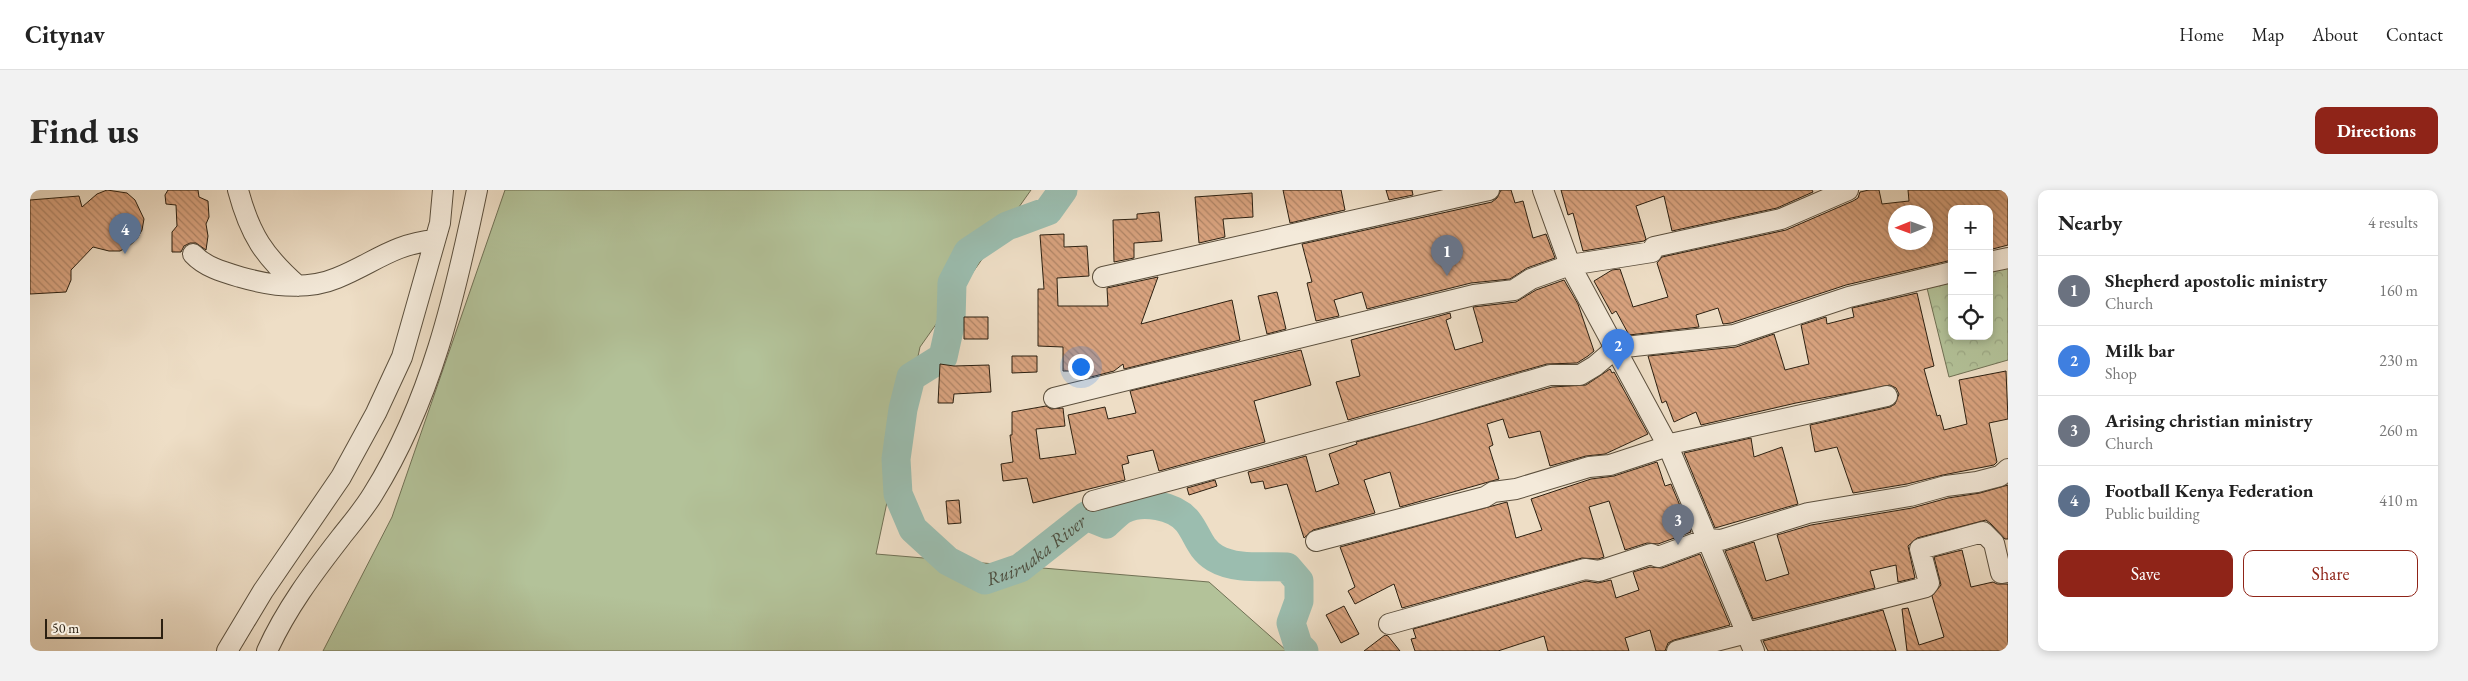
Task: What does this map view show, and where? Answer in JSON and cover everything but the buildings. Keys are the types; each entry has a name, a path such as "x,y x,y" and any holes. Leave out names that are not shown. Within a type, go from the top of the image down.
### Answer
{"street":[{"path":"238,190 244,211 259,244 274,266 298,286"},
{"path":"227,651 263,591 341,477 376,413 402,356 440,223 443,190"},
{"path":"267,651 281,621 306,583 373,494 406,433 434,367 457,288 476,190"},
{"path":"1103,276 1489,190"},
{"path":"1543,190 1570,265 1667,445 1754,651"},
{"path":"1054,398 1474,295 1514,290 1531,279 1570,265 1652,252 1654,247 1782,219 1848,190"},
{"path":"192,254 203,263 232,275 250,280 298,286 336,279 388,251 414,242 435,240"},
{"path":"1993,261 2008,258"},
{"path":"1093,500 1420,413 1550,375 1580,375 1595,366 1616,348 1734,335 1849,297 1948,273"},
{"path":"1316,541 1485,497 1493,492 1516,489 1589,467 1610,465 1667,445 1887,396"},
{"path":"1389,624 1584,569 1599,571 1651,554 1658,557 1707,539 1720,540 1808,513 1910,496 1946,486 1977,482 2000,476 2008,469"},
{"path":"1677,651 1926,587 1929,583 1920,549 1983,532 1994,543 2002,574 2008,572"}],"green space":[{"path":"505,190 1031,190 920,347 876,554 1209,582 1287,651 323,651 392,517"},
{"path":"2008,261 2008,360 1949,377 1926,284 1948,278 1948,340 1993,340 1993,265"}],"waterway":[{"name":"Ruiruaka River","path":"1063,190 1048,211 1007,226 968,252 952,283 951,321 943,357 911,377 903,409 896,459 898,494 913,529 948,561 985,580 1020,568 1086,516 1106,524 1122,510 1131,506 1149,505 1167,508 1182,516 1188,522 1205,550 1223,562 1241,566 1287,567 1299,581 1299,601 1291,623 1298,645 1304,651"}],"place":[{"name":"Football Kenya Federation","path":"125,254"},
{"name":"Shepherd apostolic ministry","path":"1447,276"},
{"name":"Milk bar","path":"1618,370"},
{"name":"Arising christian ministry","path":"1678,545"}]}
